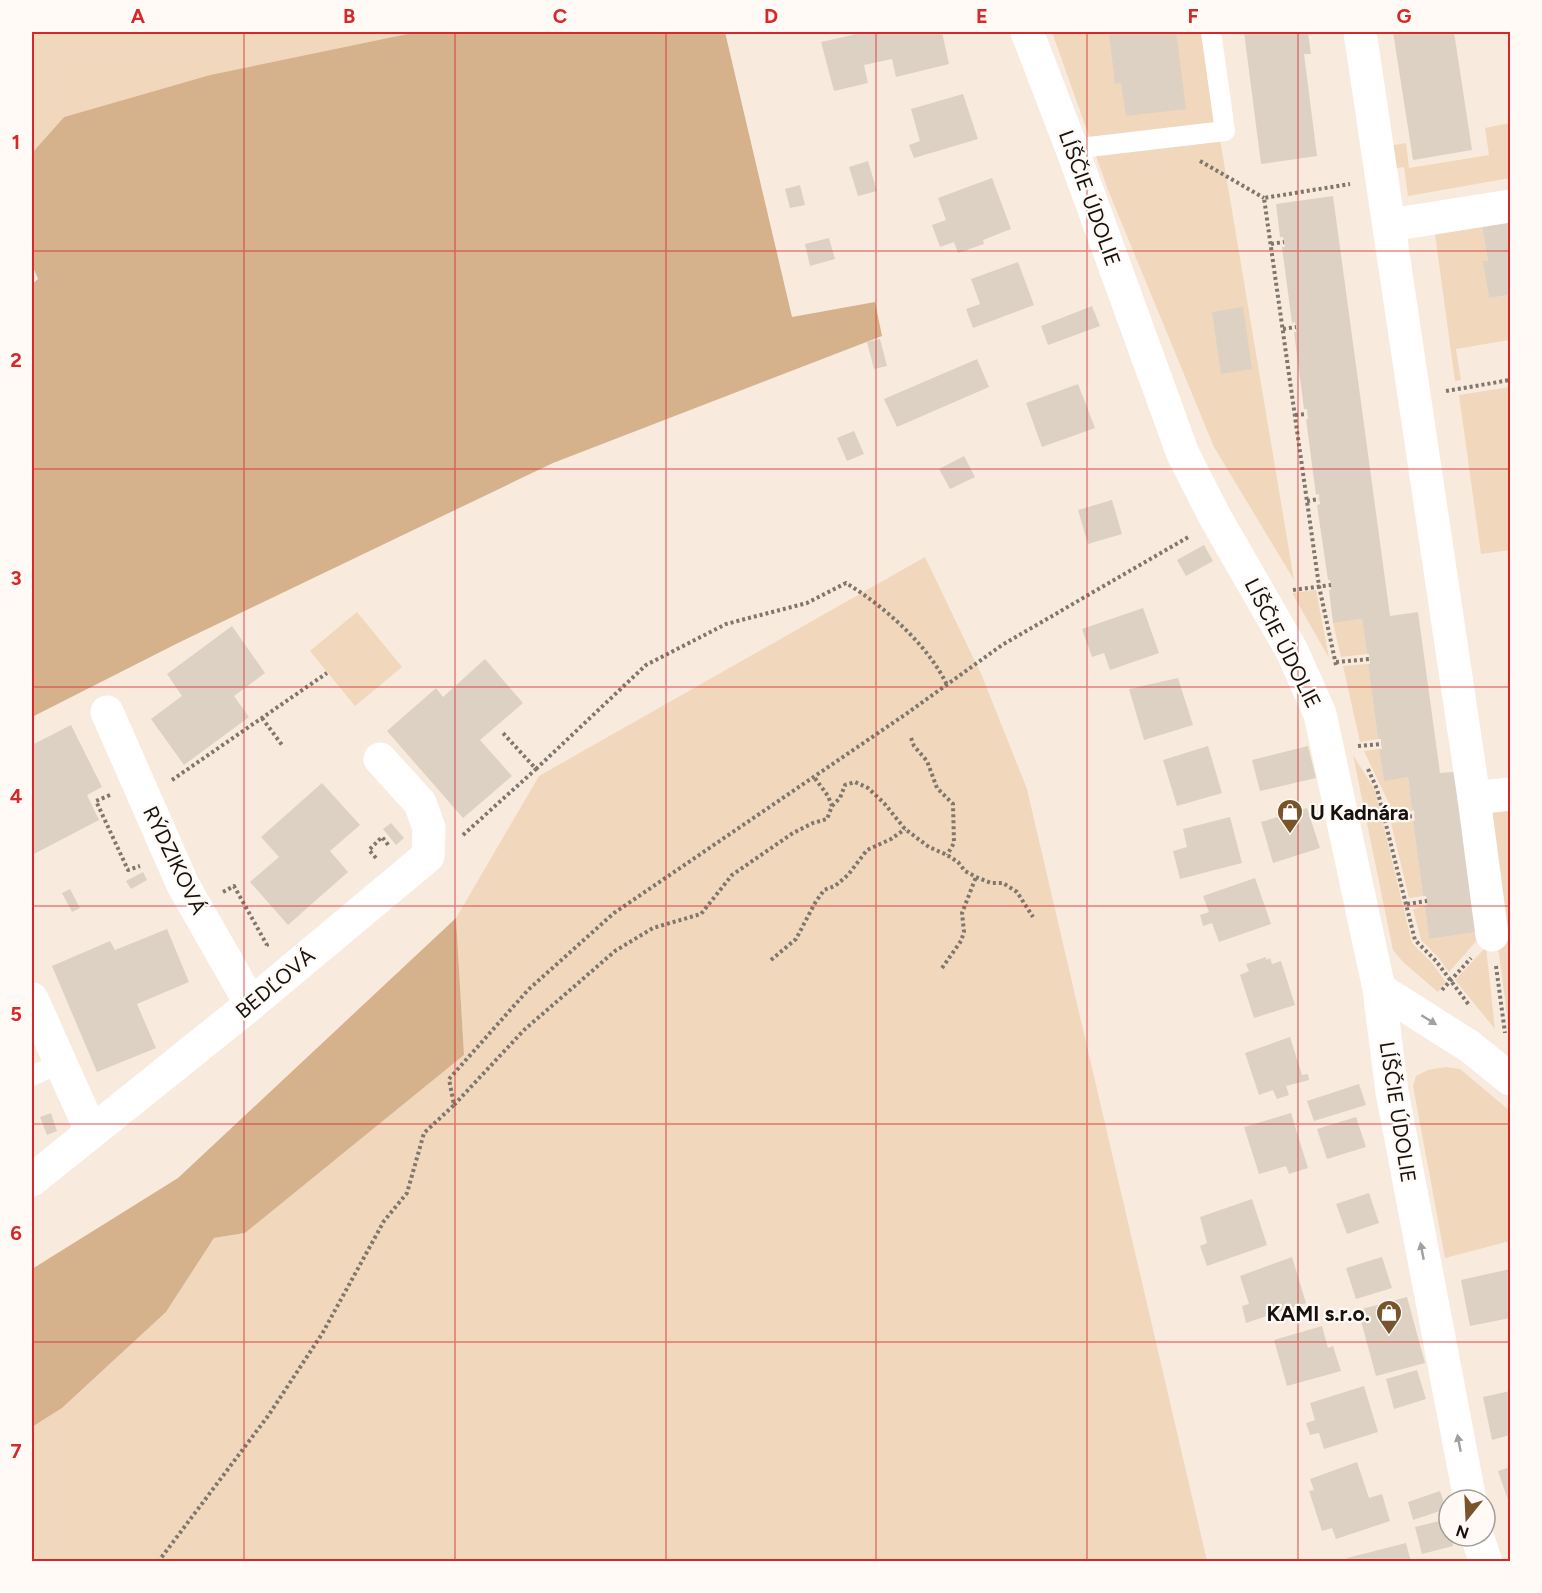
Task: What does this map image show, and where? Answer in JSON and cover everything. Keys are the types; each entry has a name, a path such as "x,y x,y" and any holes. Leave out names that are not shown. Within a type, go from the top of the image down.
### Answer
{"street":[{"name":"LÍŠČIE ÚDOLIE","path":"1027,32 1072,148 1183,454 1217,521 1292,651 1320,714 1379,989 1392,1092 1468,1488"},
{"path":"1360,32 1474,798 1492,935"},
{"path":"1390,225 1510,206"},
{"name":"RÝDZIKOVÁ","path":"107,712 183,885 251,1004"},
{"name":"BEDĽOVÁ","path":"32,1180 251,1004 428,855 429,828 420,803 380,759"},
{"path":"1474,798 1510,794"},
{"path":"1379,989 1468,1046 1510,1079"},
{"path":"32,999 46,1069 91,1131"}],"lane":[{"path":"1072,148 1225,131 1211,32"}],"path":[{"path":"1160,138 1264,198 1383,178"},
{"path":"1264,198 1319,586 1338,671"},
{"path":"1271,244 1284,242"},
{"path":"1283,329 1296,327"},
{"path":"1414,396 1510,380"},
{"path":"1295,416 1307,414"},
{"path":"1307,501 1319,500"},
{"path":"454,1105 449,1079 537,982 614,913 1002,645 1162,550 1217,521"},
{"path":"455,827 462,835 646,665 726,624 807,603 846,583 902,626 926,651 947,685"},
{"path":"1288,591 1331,585"},
{"path":"1336,662 1370,659"},
{"path":"164,785 327,673"},
{"path":"262,718 282,745"},
{"path":"502,734 536,769"},
{"path":"1354,735 1359,752"},
{"path":"911,738 914,746 927,761 937,788 953,804 954,843 947,855"},
{"path":"1358,746 1381,744"},
{"path":"1364,762 1377,789 1415,940 1436,961 1472,1008"},
{"path":"814,777 828,796 832,806"},
{"path":"158,1562 268,1416 322,1334 384,1221 407,1193 424,1133 454,1105 524,1030 615,951 652,928 701,914 732,875 793,833 827,819 845,785 855,783 868,788 884,803 905,829 929,847 958,862 965,871 976,877 991,883 1004,883 1017,892 1033,916"},
{"path":"1385,818 1415,816"},
{"path":"771,960 796,939 815,903 825,890 835,886 848,875 867,850 891,839 905,829"},
{"path":"942,968 961,941 964,932 962,913 976,877"},
{"path":"1407,904 1426,902"},
{"path":"1437,997 1492,935"},
{"path":"1492,935 1506,1044"}],"shaded area":[{"path":"32,32 417,32 210,75 64,117 32,153"},
{"path":"417,32 725,32 792,317 875,302 882,336 553,463 178,643 32,717 32,284 38,279 32,265 32,153 64,117 210,75"},
{"path":"1052,32 1202,32 1294,580 1214,447 1108,190"},
{"path":"1510,123 1510,178 1408,196 1404,167 1392,169 1388,146 1406,143 1409,168 1489,155 1485,128"},
{"path":"1481,220 1488,261 1484,261 1489,298 1510,295 1510,345 1509,340 1456,349 1461,380 1455,381 1435,234"},
{"path":"1510,387 1510,550 1481,554 1459,395"},
{"path":"925,557 982,676 1027,789 1207,1561 32,1562 32,1427 62,1408 166,1312 214,1238 245,1233 464,1055 456,918 539,776"},
{"path":"1316,590 1329,658 1292,593"},
{"path":"357,612 402,667 355,706 310,651"},
{"path":"1362,619 1367,654 1341,657 1333,623"},
{"path":"1368,664 1378,739 1360,742 1343,666"},
{"path":"1379,749 1384,780 1408,777 1412,811 1394,814 1364,751"},
{"path":"1353,755 1375,790 1412,943 1432,963 1446,982 1438,992 1403,962 1393,950"},
{"path":"1510,807 1510,1037 1481,819 1483,813"},
{"path":"1413,821 1423,896 1409,898 1391,823"},
{"path":"1425,906 1429,939 1485,931 1449,972 1421,940 1413,909"},
{"path":"456,918 464,1055 245,1233 214,1238 166,1312 62,1408 32,1427 32,1269 178,1178"},
{"path":"1486,947 1495,1029 1455,980"},
{"path":"1446,1067 1460,1069 1510,1111 1510,1241 1445,1258 1413,1086 1416,1076 1428,1070"}],"building":[{"path":"866,32 942,32 949,64 896,77 892,59 864,65 868,83 834,91 821,42"},
{"path":"1109,32 1176,32 1186,109 1126,116 1121,83 1115,84"},
{"path":"1244,32 1308,32 1311,54 1304,54 1317,156 1261,164"},
{"path":"1393,32 1454,32 1472,150 1413,160"},
{"path":"963,94 978,139 914,158 909,145 920,141 911,109"},
{"path":"868,161 877,191 858,196 849,167"},
{"path":"992,178 1011,229 983,240 984,244 958,253 954,242 940,247 932,225 946,220 938,198"},
{"path":"800,185 805,205 790,208 785,189"},
{"path":"1333,196 1390,616 1418,612 1440,773 1463,771 1485,931 1429,939 1426,896 1423,896 1413,821 1415,820 1414,810 1412,811 1408,777 1384,781 1379,749 1382,749 1381,739 1378,739 1368,664 1370,664 1369,654 1367,654 1362,619 1333,623 1330,580 1328,580 1317,505 1320,504 1319,494 1316,495 1306,419 1308,419 1307,409 1304,409 1294,332 1296,332 1296,327 1295,322 1292,323 1282,247 1285,247 1283,237 1280,237 1276,204"},
{"path":"1510,215 1510,295 1489,298 1483,261 1488,261 1481,220"},
{"path":"829,238 835,259 810,266 805,244"},
{"path":"1018,262 1034,305 973,328 966,309 980,304 971,279"},
{"path":"1092,306 1100,326 1048,345 1041,326"},
{"path":"1243,307 1252,369 1221,374 1212,312"},
{"path":"880,339 887,366 874,369 867,342"},
{"path":"977,359 989,387 897,427 884,399"},
{"path":"1078,384 1095,428 1042,447 1026,403"},
{"path":"854,431 864,454 847,461 837,438"},
{"path":"964,456 975,477 950,489 939,469"},
{"path":"1112,500 1122,534 1088,544 1078,510"},
{"path":"1204,545 1213,561 1186,576 1177,560"},
{"path":"1143,608 1159,653 1110,670 1104,653 1092,657 1082,629"},
{"path":"232,626 265,673 234,696 249,717 184,765 151,719 182,696 167,674"},
{"path":"485,659 523,703 480,740 512,776 463,818 387,731 436,688 443,697"},
{"path":"1178,678 1193,725 1144,740 1129,689"},
{"path":"71,725 102,787 87,795 99,820 32,855 32,745"},
{"path":"1208,746 1222,793 1177,806 1163,760"},
{"path":"1308,746 1316,778 1260,791 1252,760"},
{"path":"322,783 360,825 330,851 348,872 288,925 250,882 279,857 261,837"},
{"name":"U Kadnára","path":"1307,808 1320,848 1273,863 1261,822"},
{"path":"1230,817 1242,863 1180,879 1173,851 1187,847 1183,829"},
{"path":"391,823 404,838 396,845 383,829"},
{"path":"143,872 147,880 131,889 126,881"},
{"path":"1255,878 1271,924 1219,942 1212,923 1203,926 1200,915 1209,912 1203,896"},
{"path":"70,889 80,908 72,912 62,893"},
{"path":"167,929 189,982 137,1004 156,1048 97,1072 52,966 110,941 115,950"},
{"path":"1266,957 1266,960 1270,958 1272,964 1281,961 1295,1005 1254,1018 1240,975 1249,971 1246,964"},
{"path":"1290,1037 1302,1075 1308,1074 1309,1080 1286,1086 1289,1095 1277,1099 1273,1090 1259,1095 1245,1053"},
{"path":"1359,1084 1366,1105 1314,1121 1307,1101"},
{"path":"51,1113 57,1131 47,1135 40,1117"},
{"path":"1291,1113 1308,1168 1289,1174 1286,1166 1259,1174 1244,1127"},
{"path":"1356,1117 1366,1147 1327,1159 1317,1129"},
{"path":"1369,1193 1379,1223 1347,1234 1336,1204"},
{"path":"1252,1199 1267,1245 1207,1266 1200,1246 1207,1243 1200,1217"},
{"path":"1292,1257 1306,1303 1246,1323 1242,1306 1249,1304 1240,1276"},
{"path":"1382,1257 1392,1288 1356,1299 1346,1268"},
{"path":"1510,1269 1510,1318 1470,1326 1461,1280"},
{"path":"1407,1297 1425,1363 1376,1376 1358,1310"},
{"path":"1322,1326 1328,1348 1333,1346 1341,1371 1287,1386 1274,1340"},
{"path":"1417,1370 1426,1399 1394,1409 1386,1379"},
{"path":"1364,1386 1378,1432 1324,1449 1319,1433 1310,1435 1306,1423 1315,1420 1310,1403"},
{"path":"1510,1391 1510,1435 1492,1440 1483,1397"},
{"path":"1357,1462 1369,1498 1382,1494 1390,1521 1336,1539 1332,1528 1322,1531 1309,1491 1314,1490 1310,1479"},
{"path":"1510,1467 1510,1506 1498,1471"},
{"path":"1437,1492 1437,1512 1413,1520 1408,1502"},
{"path":"1437,1522 1437,1548 1445,1548 1422,1554 1415,1527"},
{"path":"1406,1543 1411,1562 1348,1562 1347,1558"}],"place":[{"name":"U Kadnára","path":"1290,835"},
{"name":"KAMI s.r.o.","path":"1389,1336"}]}
